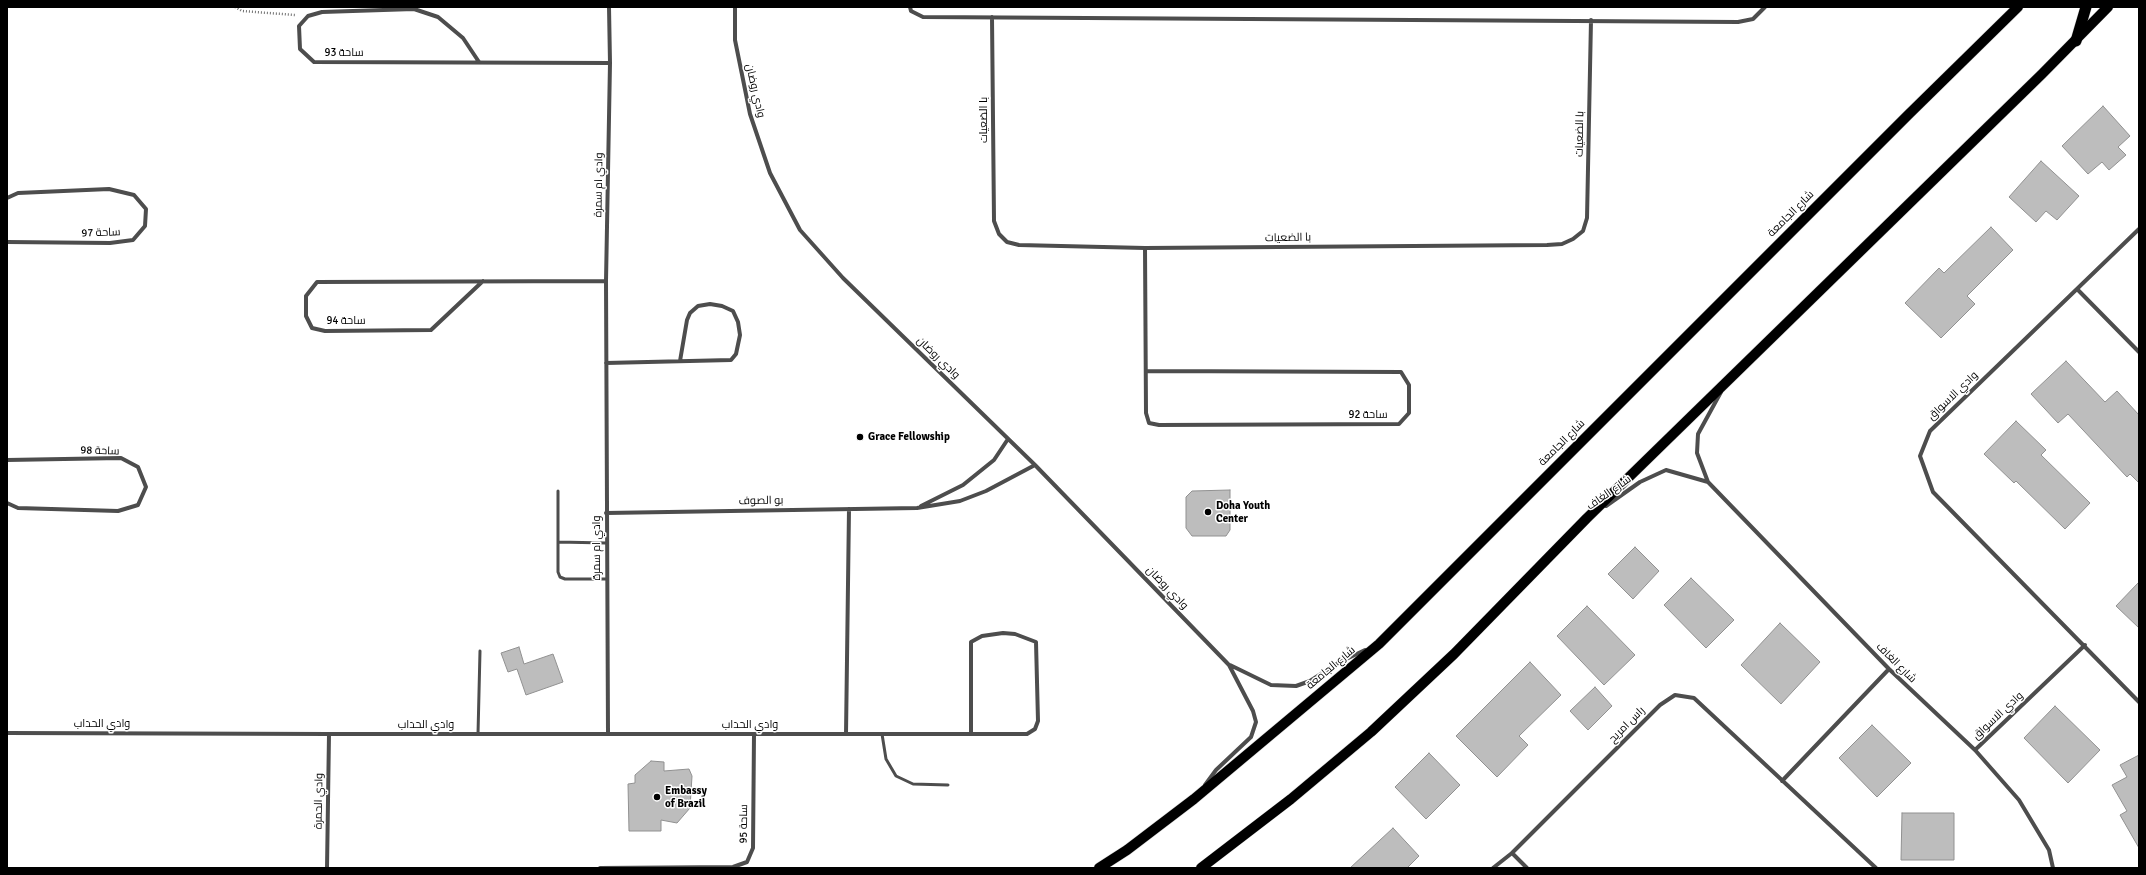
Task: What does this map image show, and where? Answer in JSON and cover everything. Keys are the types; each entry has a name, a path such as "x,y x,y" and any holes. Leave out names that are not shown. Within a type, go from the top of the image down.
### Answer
{"highway":[{"path":"2076,41 2086,7"}],"main road":[{"name":"شارع الجامعة","path":"1099,868 1127,850 1194,799 1378,644 1908,114 2018,7"},
{"path":"1201,868 1285,804 1371,732 1454,654 1587,518 2076,41 2108,7"}],"street":[{"name":"وادي ام سمرة","path":"608,7 610,63 606,281 608,734"},
{"name":"وادي روضان","path":"735,7 735,40 750,114 770,173 800,230 843,278 1034,464 1229,665 1253,711 1256,722 1251,737 1216,770 1194,799"},
{"path":"910,7 911,11 923,17 1738,22 1753,19 1765,7"},
{"path":"308,16 322,12 414,9 438,17 463,38 479,62"},
{"name":"ساحة 93","path":"308,16 299,26 300,49 314,62 610,63"},
{"name":"با الضعيات","path":"992,17 994,221 999,234 1007,242 1019,245 1145,248 1562,244 1573,239 1583,231 1587,218 1591,20"},
{"name":"ساحة 97","path":"7,198 18,193 110,189 134,195 146,209 145,226 133,240 110,243 7,242"},
{"name":"وادي الاسواق","path":"2139,230 1930,431 1920,456 1933,492 2085,645 2139,702"},
{"name":"ساحة 92","path":"1145,248 1146,413 1149,423 1158,425 1399,424 1409,413 1409,385 1401,372 1146,371"},
{"name":"ساحة 94","path":"483,281 431,330 325,331 312,328 306,316 306,296 317,282 483,281 606,281"},
{"path":"2078,290 2139,352"},
{"path":"606,363 731,360 736,354 740,334 738,322 733,311 722,306 710,304 698,306 690,313 686,320 680,361"},
{"name":"شارع الغاف","path":"1728,381 1698,434 1697,453 1708,482 1889,669 1975,750 2019,800 2049,850 2053,868"},
{"name":"بو الصوف","path":"917,508 963,485 994,460 1008,439"},
{"name":"ساحة 98","path":"7,460 121,458 138,467 146,487 138,505 118,511 18,508 7,503"},
{"name":"بو الصوف","path":"606,512 917,508 960,501 986,491 1034,464"},
{"name":"شارع الغاف","path":"1587,518 1640,482 1666,470 1708,482"},
{"path":"846,734 849,509"},
{"name":"وادي الحداب","path":"7,733 329,734 478,734 608,734 754,734 846,734 882,734 971,734 1027,734 1035,729 1038,721 1036,642 1015,634 1003,633 982,636 972,642 971,734"},
{"name":"وادي روضان","path":"1229,665 1271,684 1296,686 1310,681 1338,663 1378,644"},
{"name":"وادي الاسواق","path":"1975,750 2085,645"},
{"path":"1782,781 1889,669"},
{"name":"راس امريح","path":"1493,868 1512,853 1660,705 1675,695 1694,698 1876,868"},
{"name":"وادي الحمرة","path":"327,868 329,734"},
{"name":"ساحة 95","path":"600,868 733,867 747,862 753,848 754,734"},
{"path":"1512,853 1526,868"}],"lane":[{"path":"558,491 558,572 560,577 607,579"},
{"path":"558,542 606,543"},
{"path":"478,734 480,651"},
{"path":"882,734 886,759 896,776 913,784 948,785"}],"path":[{"path":"235,7 242,11 308,16"}],"building":[{"path":"2103,106 2130,136 2118,147 2126,155 2109,170 2102,162 2088,174 2062,146"},
{"path":"2041,161 2079,196 2057,220 2046,211 2036,222 2009,197"},
{"path":"1991,227 2013,250 1967,296 1975,304 1941,338 1905,303 1939,268 1944,273"},
{"path":"2066,361 2105,402 2117,391 2139,415 2139,483 2130,474 2127,477 2068,414 2058,423 2031,394"},
{"path":"2016,421 2046,450 2041,455 2090,503 2065,529 2016,481 2014,483 1984,454"},
{"name":"Doha Youth Center","path":"1230,490 1230,530 1226,536 1192,536 1186,528 1186,497 1192,491"},
{"path":"1635,547 1659,571 1633,599 1608,574"},
{"path":"1691,578 1734,620 1706,648 1664,605"},
{"path":"2139,582 2139,628 2116,606"},
{"path":"1587,606 1635,655 1604,685 1557,636"},
{"path":"1780,623 1820,662 1781,704 1741,665"},
{"path":"519,647 524,664 553,654 563,682 526,695 517,669 508,672 501,653"},
{"path":"1530,662 1561,695 1519,736 1528,745 1497,777 1456,736"},
{"path":"1595,687 1612,706 1588,730 1570,711"},
{"path":"2055,706 2100,750 2068,783 2024,738"},
{"path":"1872,725 1911,763 1877,797 1839,758"},
{"path":"1429,753 1460,785 1426,819 1395,787"},
{"path":"2139,755 2139,848 2120,815 2127,811 2112,785 2127,777 2120,765"},
{"path":"651,761 664,762 664,771 689,769 692,776 690,808 677,823 661,820 661,831 629,831 628,784 635,783 635,775"},
{"path":"1902,813 1954,813 1954,860 1901,860"},
{"path":"1393,828 1419,856 1407,868 1350,868"}],"place":[{"name":"Grace Fellowship","path":"860,437"},
{"name":"Doha Youth Center","path":"1208,512"},
{"name":"Embassy of Brazil","path":"657,797"}]}
